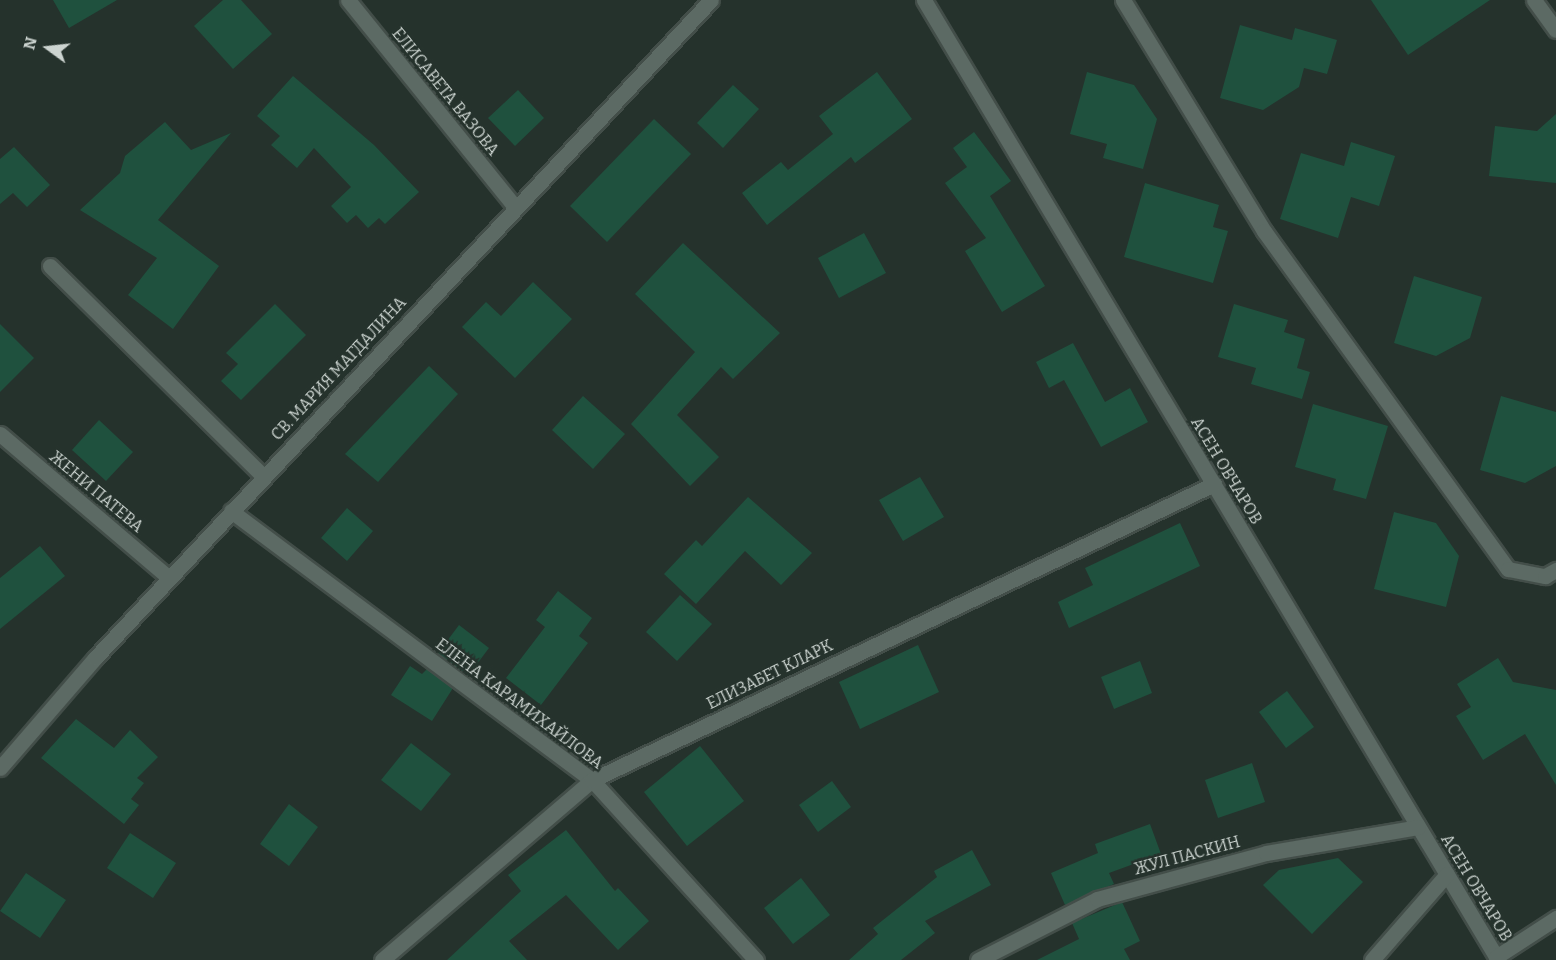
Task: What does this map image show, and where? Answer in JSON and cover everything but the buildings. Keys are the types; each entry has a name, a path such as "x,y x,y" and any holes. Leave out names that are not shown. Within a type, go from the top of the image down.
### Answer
{"street":[{"name":"ЕЛИСАВЕТА ВАЗОВА","path":"348,0 514,206"},
{"name":"СВ. МАРИЯ МАГДАЛИНА","path":"0,768 263,476 514,206 711,0"},
{"name":"АСЕН ОВЧАРОВ","path":"924,0 1497,958"},
{"path":"1123,0 1264,231 1508,569 1545,576 1556,570"},
{"path":"1534,0 1556,30"},
{"path":"50,266 263,476"},
{"name":"ЖЕНИ ПАТЕВА","path":"0,434 169,578"},
{"name":"ЕЛИЗАБЕТ КЛАРК","path":"382,960 592,780 1214,484"},
{"name":"ЕЛЕНА КАРАМИХАЙЛОВА","path":"231,511 592,780 756,960"},
{"name":"ЖУЛ ПАСКИН","path":"978,960 1097,899 1266,853 1418,827"},
{"path":"1372,960 1447,874"},
{"path":"1497,958 1556,918"}]}
